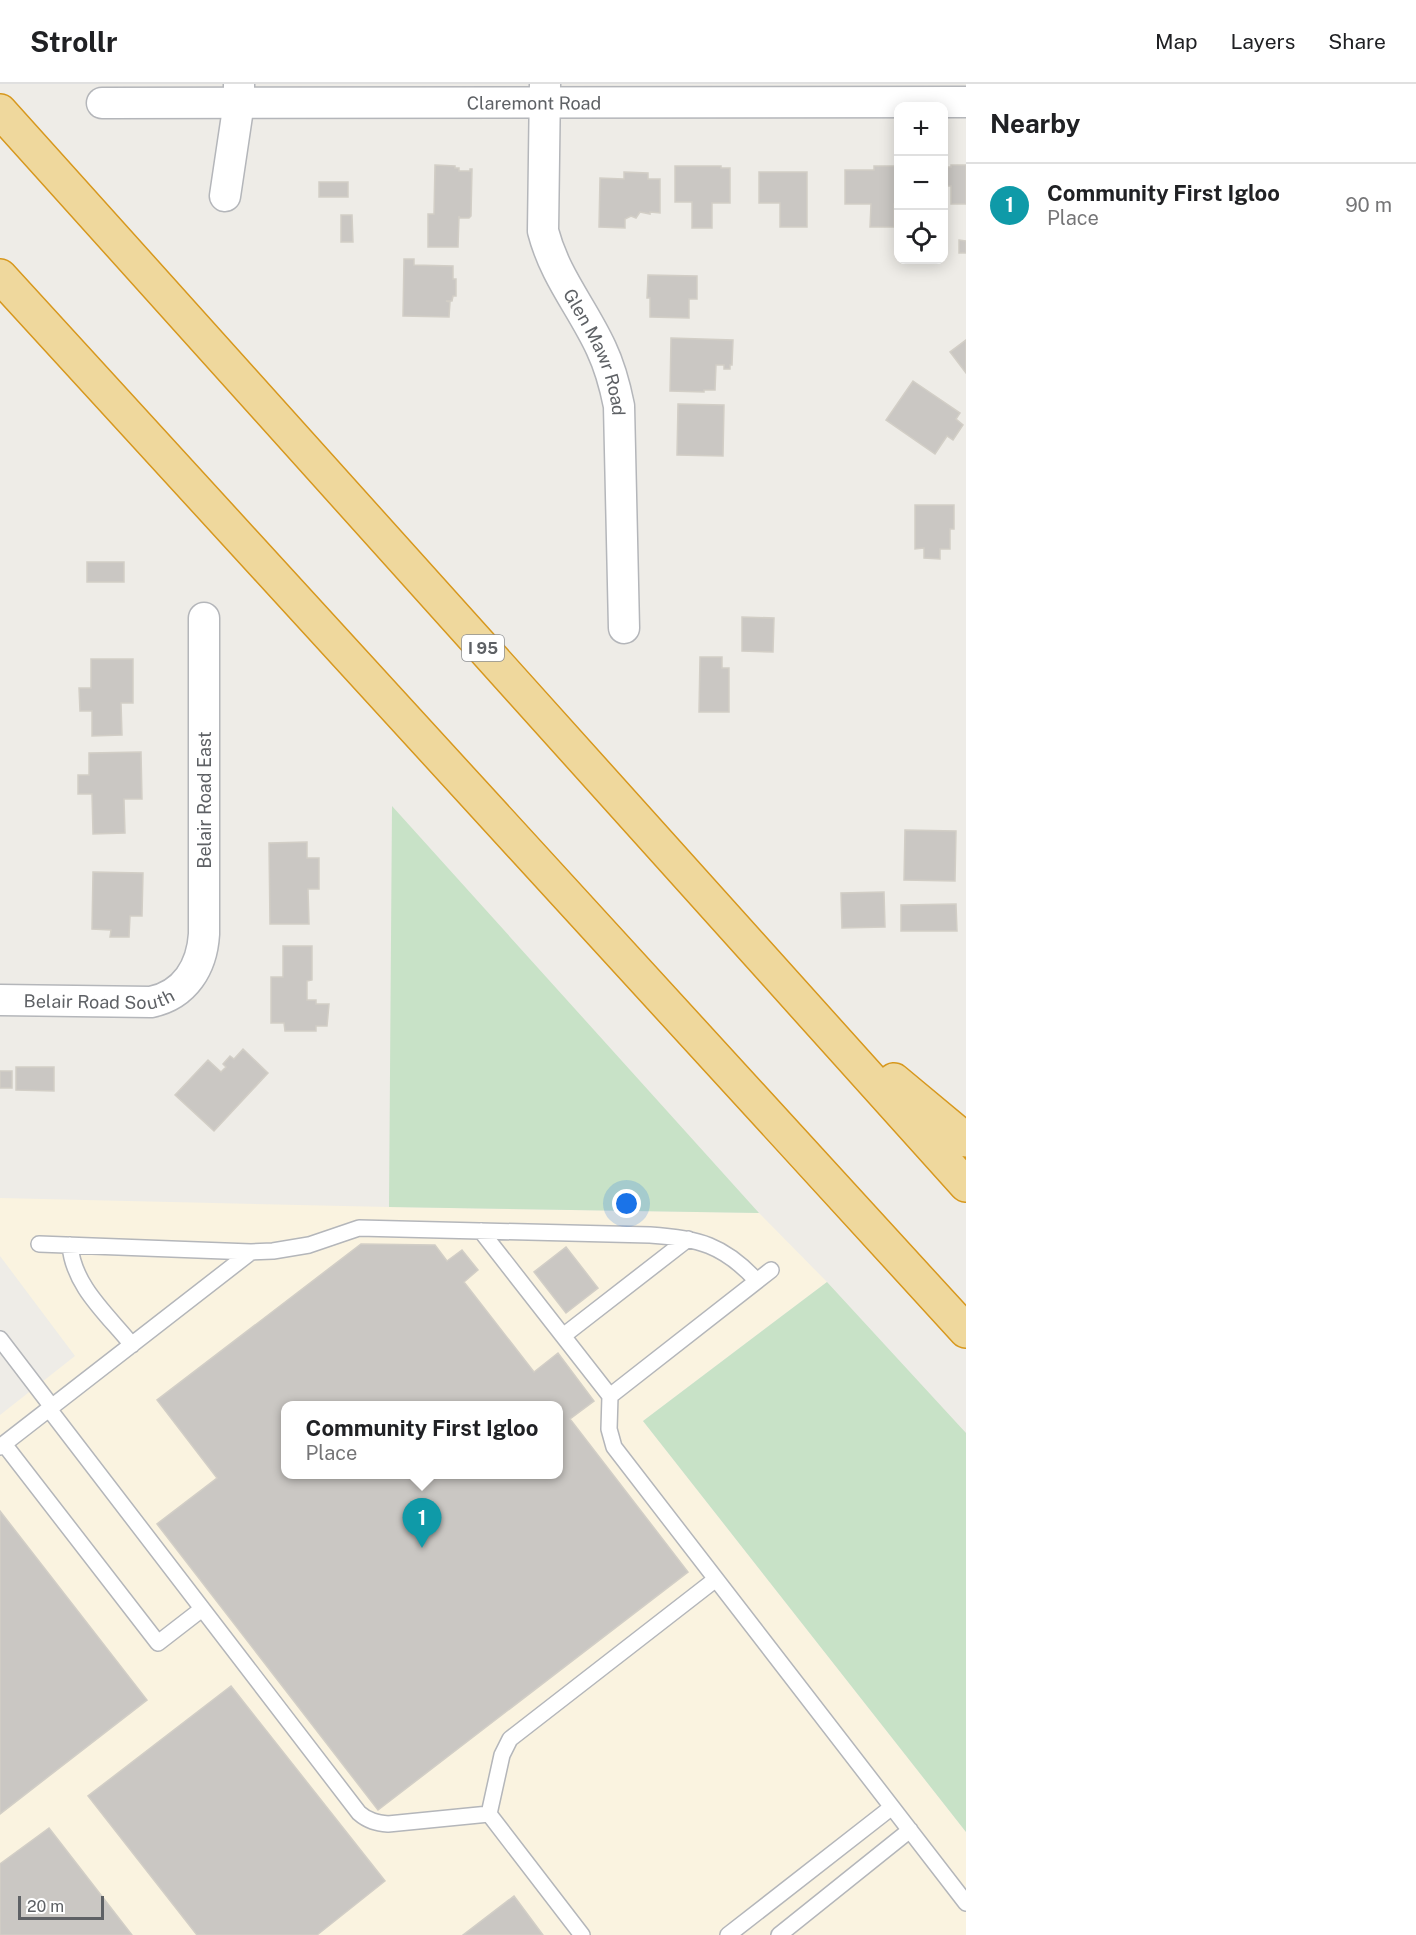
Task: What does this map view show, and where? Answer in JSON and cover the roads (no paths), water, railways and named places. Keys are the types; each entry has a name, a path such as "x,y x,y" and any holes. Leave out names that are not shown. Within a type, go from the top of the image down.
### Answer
{"highway":[{"name":"I 95","path":"0,111 966,1185"},
{"path":"0,276 966,1331"},
{"path":"802,1002 966,1140"}],"street":[{"name":"Claremont Road","path":"102,103 239,93 863,93 966,102"},
{"path":"225,196 239,93"},
{"name":"Glen Mawr Road","path":"545,94 543,231 549,255 557,272 601,348 615,383 619,406 624,628"},
{"name":"Belair Road East","path":"189,979 203,950 204,934 204,618"},
{"name":"Belair Road South","path":"0,1000 151,1002 171,996 189,979"}],"lane":[{"path":"39,1244 273,1251 309,1245 359,1228 650,1235 704,1243 730,1256 757,1281"},
{"path":"481,1231 610,1396 609,1429 614,1447 909,1830 964,1896"},
{"path":"564,1336 688,1239"},
{"path":"70,1245 73,1266 80,1281 132,1345"},
{"path":"202,1609 158,1643 2,1445 251,1252"},
{"path":"610,1396 771,1270"},
{"path":"0,1339 202,1609 363,1816 377,1823 388,1824 489,1814"},
{"path":"0,1366 13,1356"},
{"path":"582,1935 489,1814 502,1755 510,1739 716,1579"},
{"path":"728,1935 892,1807"},
{"path":"779,1935 909,1830"}],"place":[{"name":"Community First Igloo","path":"422,1548"}]}
